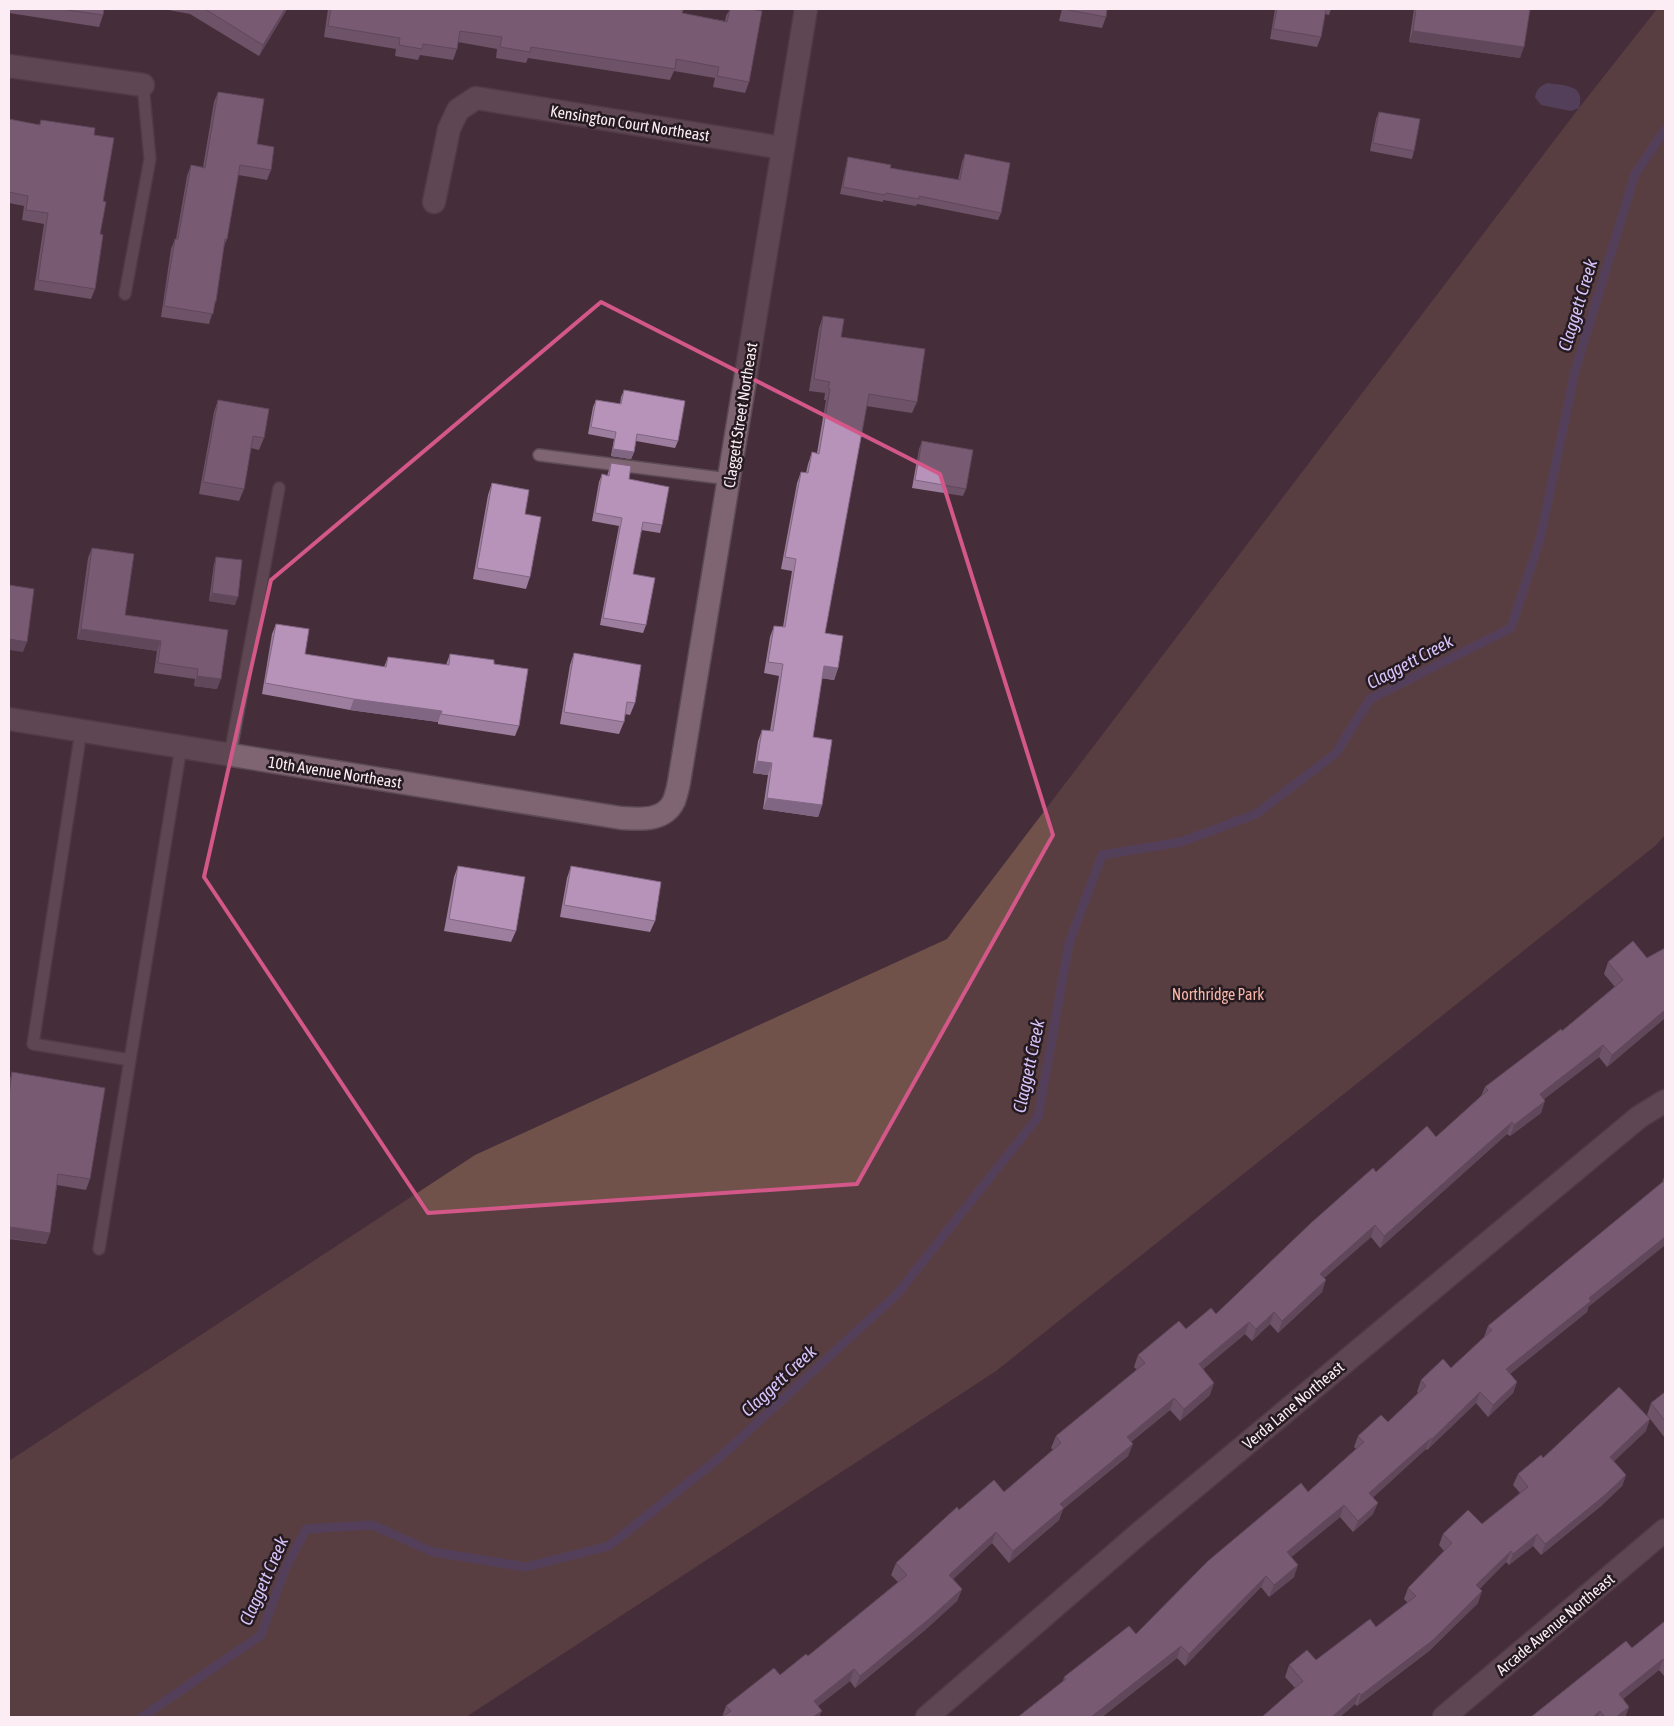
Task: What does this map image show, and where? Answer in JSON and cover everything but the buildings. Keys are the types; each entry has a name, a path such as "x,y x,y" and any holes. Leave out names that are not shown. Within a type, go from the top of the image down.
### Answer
{"street":[{"name":"Claggett Street Northeast","path":"661,816 673,802 679,782 806,9"},
{"path":"9,66 143,85"},
{"name":"Kensington Court Northeast","path":"434,202 449,129 458,110 476,98 784,148"},
{"name":"10th Avenue Northeast","path":"9,719 621,818 641,820 661,816"},
{"name":"Verda Lane Northeast","path":"928,1717 1150,1525 1639,1117 1665,1101"},
{"name":"Arcade Avenue Northeast","path":"1444,1717 1665,1530"}],"lane":[{"path":"125,294 150,160 143,85"},
{"path":"539,455 729,479"},
{"path":"230,755 279,488"},
{"path":"82,731 33,1044 130,1060"},
{"path":"99,1249 181,747"}],"highlighted area":[{"path":"601,302 940,474 1053,835 857,1184 428,1213 204,877 271,580"}],"green space":[{"name":"Northridge Park","path":"1657,9 1665,9 1665,835 1655,846 996,1371 466,1717 9,1717 9,1461 475,1155 947,939 1579,108"}],"shaded area":[{"path":"1547,83 1567,86 1577,90 1580,100 1579,108 1571,111 1541,105 1535,97 1539,88"}],"waterway":[{"name":"Claggett Creek","path":"142,1717 261,1635 285,1569 306,1529 372,1525 433,1552 526,1567 609,1546 719,1458 897,1294 1038,1117 1069,943 1102,855 1181,842 1256,814 1336,753 1370,699 1511,628 1540,539 1575,371 1635,174 1665,130"}]}
